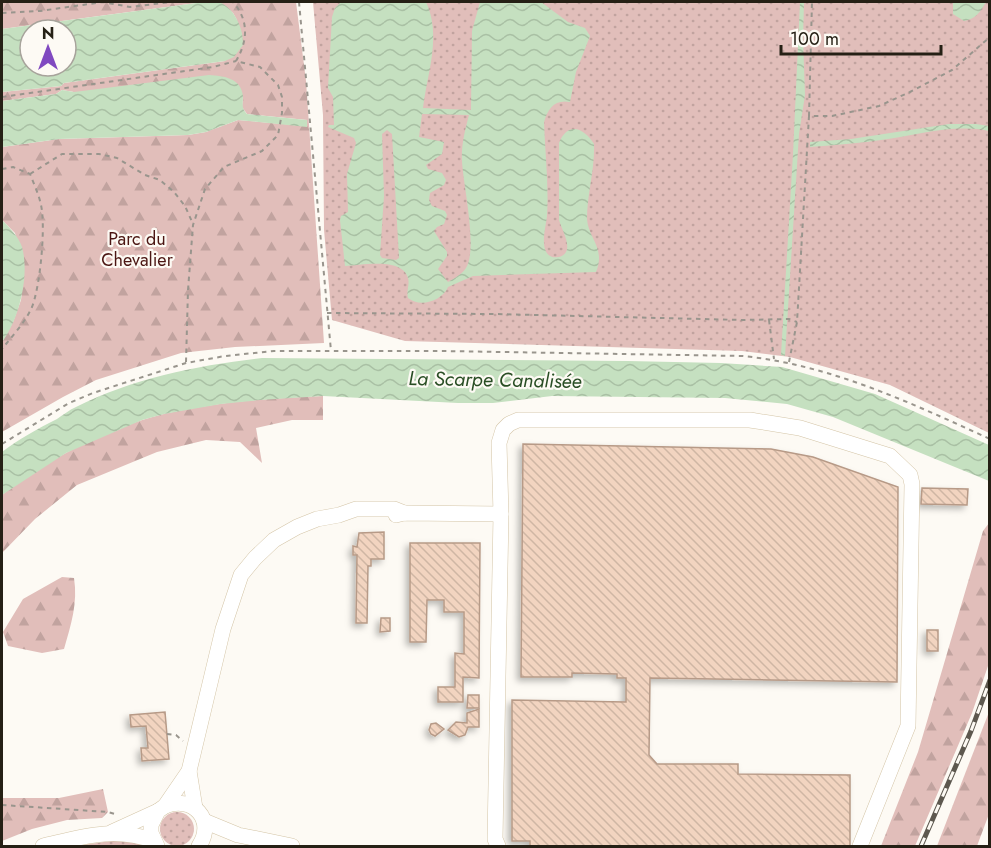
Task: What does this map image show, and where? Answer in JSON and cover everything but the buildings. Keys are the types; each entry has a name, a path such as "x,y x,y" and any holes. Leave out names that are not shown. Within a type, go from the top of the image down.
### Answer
{"street":[{"path":"498,846 495,839 501,514 499,443 503,430 518,420 750,420 800,428 890,456 902,465 910,475 912,484 908,726 860,846"},
{"path":"200,846 205,834 204,821 195,808 189,771 223,629 241,575 255,558 274,540 297,527 317,519 339,515 501,514"},
{"path":"155,844 152,825 189,771"},
{"path":"43,846 112,832 180,802 195,808"},
{"path":"204,821 238,835 292,846"},
{"path":"112,832 132,835 155,844"},
{"path":"200,846 224,837 238,835"}],"path":[{"path":"2,13 40,11 103,2 130,7 171,2"},
{"path":"233,2 245,20 246,34 242,50 236,61"},
{"path":"299,2 332,352"},
{"path":"788,363 797,322 809,116 812,2"},
{"path":"809,116 832,116 879,106 909,93 952,70 990,37"},
{"path":"2,97 213,67 236,61 260,67 278,85 282,98 278,135 262,151 224,167 204,189 193,225 186,363"},
{"path":"30,174 62,154 99,153 117,158 145,175 160,180 174,192 185,206 193,225"},
{"path":"2,169 13,167 30,174 42,206 43,238 32,307 2,349"},
{"path":"327,313 789,319 797,322"},
{"path":"769,320 774,359"},
{"path":"2,444 69,403 143,375 186,363 274,351 626,354 743,356 774,359 861,383 990,439"},
{"path":"167,734 176,735 187,744"},
{"path":"2,805 108,812 122,816 132,824"}],"green space":[{"path":"2,2 204,2 78,19 18,18 18,27 2,29"},
{"name":"Parc du Chevalier","path":"218,2 296,2 306,81 324,343 235,347 181,353 96,380 2,432 2,342 21,300 24,272 15,233 2,220 2,147 59,139 188,135 206,132 238,120 307,126 307,120 247,114 242,107 243,96 62,90 56,94 2,101 2,92 61,86 64,83 225,61 237,20 233,13"},
{"path":"313,2 989,2 989,433 890,385 790,357 742,351 405,341 332,320 324,230 323,115"},
{"path":"323,396 323,420 292,420 256,428 262,463 240,442 206,440 157,452 77,485 35,519 2,553 2,495 39,469 78,446 142,420 183,410 243,401"},
{"path":"989,523 989,663 972,713 915,846 881,846 918,752 983,531"},
{"path":"62,577 74,578 75,587 73,614 64,649 42,653 8,646 3,632 23,599"},
{"path":"989,712 989,814 977,846 937,846"},
{"path":"103,789 108,812 102,818 67,820 32,829 2,841 2,798 59,798"},
{"path":"177,812 189,817 194,829 189,841 177,846 165,841 160,829 165,817"},
{"path":"131,840 149,846 76,846"}],"water":[{"path":"219,2 234,14 242,33 243,45 234,57 225,61 64,83 61,86 2,92 2,29 18,27 18,78 78,78 78,19"},
{"path":"341,2 426,2 431,15 433,42 423,108 471,110 472,31 480,2 541,2 568,22 585,28 590,36 576,72 570,102 556,103 544,122 548,193 544,243 547,253 552,257 559,257 567,251 559,220 559,143 567,132 576,129 586,134 594,144 587,219 598,250 599,264 596,272 473,276 448,287 441,296 424,303 408,298 408,278 405,271 398,267 381,264 345,266 340,220 341,216 348,212 347,174 356,143 354,138 328,127 334,125 333,97 328,88 332,17 335,8","holes":["422,114 469,115 462,155 471,246 466,268 448,282 438,269 447,256 447,252 434,231 444,224 447,215 445,211 432,206 429,200 430,193 444,185 446,180 442,173 428,169 426,165 442,154 444,142 419,137","387,130 392,134 399,258 396,260 382,258 380,255 384,196 382,134"]},
{"path":"800,2 804,2 805,95 799,134 785,356 781,355"},
{"path":"953,2 986,2 975,17 964,21 953,14"},
{"path":"209,75 226,77 239,85 242,90 243,108 247,114 307,120 307,127 238,120 206,132 188,135 59,139 2,147 2,101 56,94 62,90 74,92"},
{"path":"949,124 989,126 989,131 951,129 868,142 810,147 810,142 851,139"},
{"path":"2,220 14,232 22,247 25,271 18,310 2,342"},
{"name":"La Scarpe Canalisée","path":"262,358 628,361 782,367 875,394 989,445 989,481 833,417 787,404 725,398 552,396 493,403 458,403 323,396 221,404 142,420 66,453 2,495 2,452 73,408 120,388 167,374"}],"railway":[{"path":"921,846 971,731 990,680"}]}
